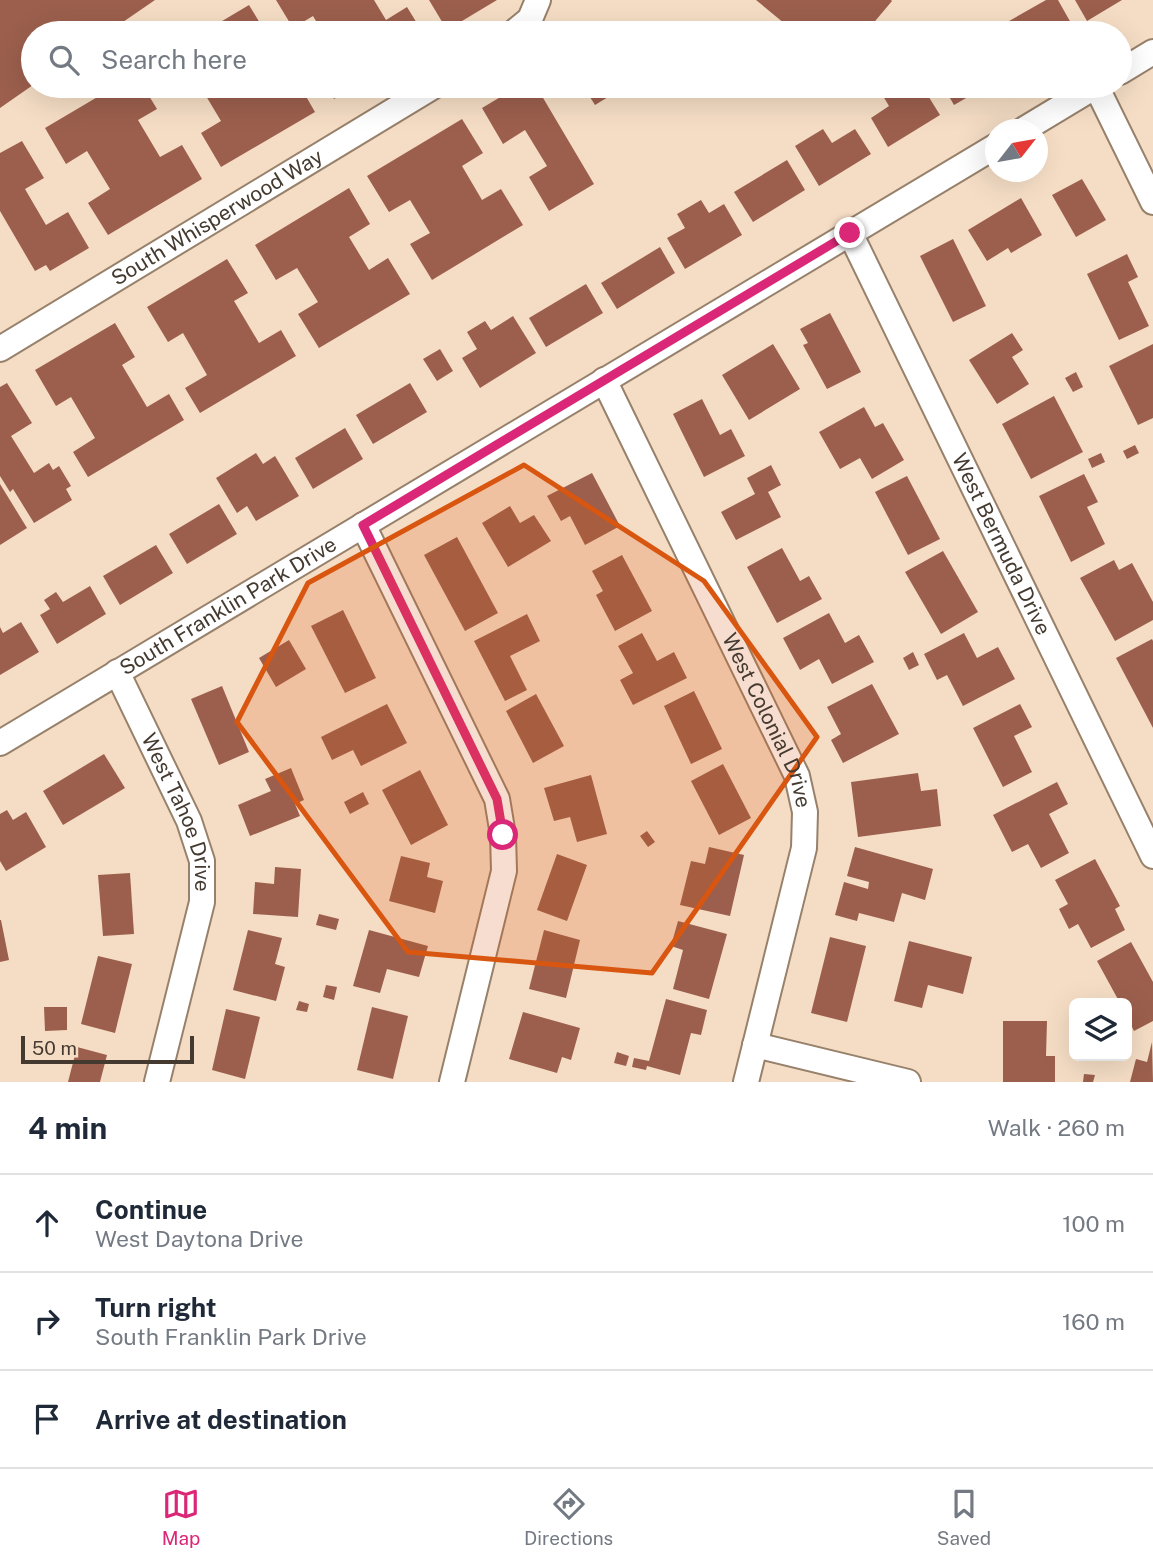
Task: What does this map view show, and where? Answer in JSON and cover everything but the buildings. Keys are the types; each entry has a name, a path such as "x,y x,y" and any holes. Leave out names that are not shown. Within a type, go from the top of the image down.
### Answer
{"street":[{"path":"528,21 538,0"},
{"path":"1132,65 1153,52"},
{"name":"South Whisperwood Way","path":"0,349 414,98"},
{"path":"1041,119 1076,98"},
{"path":"1102,98 1153,202"},
{"name":"South Franklin Park Drive","path":"0,743 985,153"},
{"name":"West Bermuda Drive","path":"850,233 1153,856"},
{"name":"West Colonial Drive","path":"604,380 797,776 806,812 804,848 746,1082"},
{"path":"363,525 497,799 503,835 504,871 452,1082"},
{"name":"West Tahoe Drive","path":"117,672 189,821 202,861 202,902 157,1082"},
{"path":"755,1045 908,1082"}],"highlighted area":[{"path":"524,465 704,581 817,737 652,973 408,952 237,722 308,583"}],"route":[{"path":"503,835 497,799 363,525 850,233"}]}
